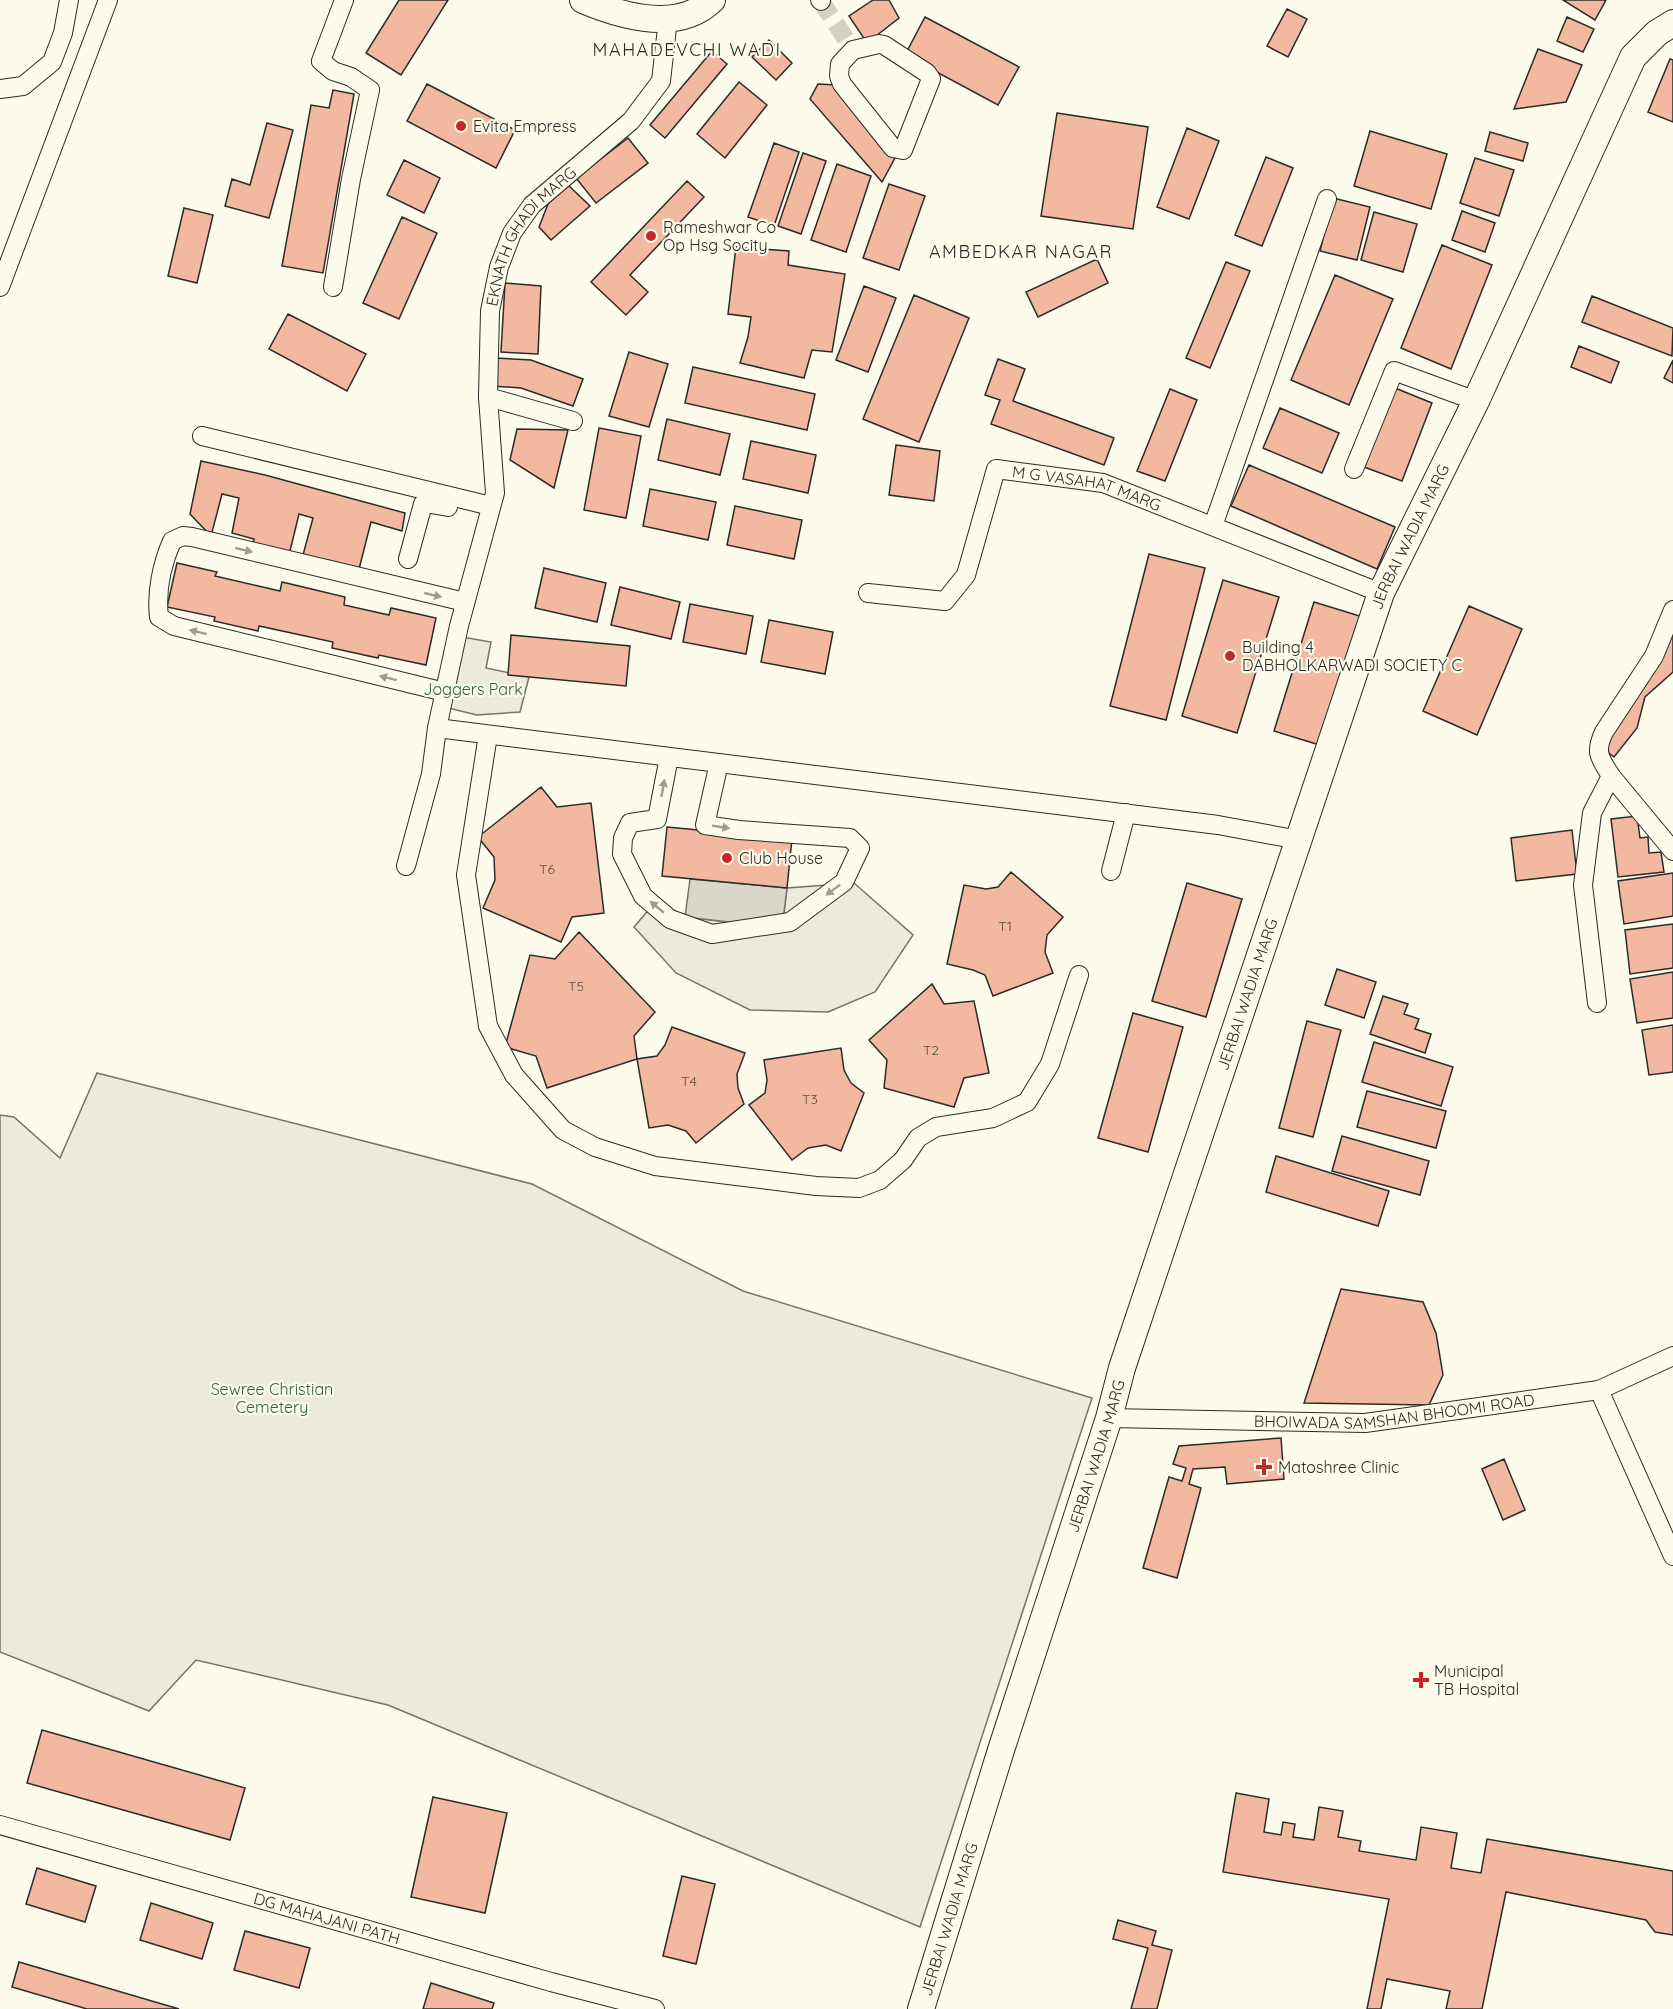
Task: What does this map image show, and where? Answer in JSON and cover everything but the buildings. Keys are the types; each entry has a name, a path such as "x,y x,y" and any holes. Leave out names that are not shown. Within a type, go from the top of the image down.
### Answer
{"main road":[{"path":"583,0 606,10 635,17 668,19 688,14 712,0"},
{"name":"JERBAI WADIA MARG","path":"921,2009 1001,1750 1109,1418 1122,1368 1381,593 1476,401 1633,57 1657,33 1673,23"}],"street":[{"path":"0,90 23,86 52,62 63,33 69,0"},
{"path":"0,286 108,0"},
{"path":"333,287 351,178 370,90 351,77 333,71 321,61 344,0"},
{"name":"EKNATH GHADI MARG","path":"488,507 489,311 499,267 512,233 532,205 631,121 661,81 668,19"},
{"path":"884,45 927,73 931,79 903,150 892,148 842,84 839,76 840,64 853,50 884,45"},
{"path":"1213,526 1328,199"},
{"path":"1354,469 1394,371 1476,401"},
{"path":"488,397 573,421"},
{"path":"202,436 433,498 488,507 466,567"},
{"name":"M G VASAHAT MARG","path":"868,593 945,601 966,574 996,469 1103,483 1381,593"},
{"path":"408,559 421,507 433,498"},
{"path":"445,692 165,622 159,617 158,603 165,556 172,541 192,537 465,602"},
{"path":"406,866 431,774 437,728 477,540"},
{"path":"1673,610 1654,656 1604,732 1598,745 1599,757 1611,776 1673,851"},
{"path":"437,728 1218,825 1299,840"},
{"path":"488,735 466,875 488,1026 514,1075 535,1099 563,1130 595,1147 655,1166 816,1186 859,1188 880,1180 903,1160 918,1138 936,1127 993,1118 1027,1102 1050,1064 1079,975"},
{"path":"669,757 657,819 630,823 623,838 622,855 643,896 670,919 712,934 790,922 844,882 860,848 849,838 739,830 705,825 718,763"},
{"path":"1597,1003 1583,885 1592,813 1611,776"},
{"path":"1111,871 1125,813"},
{"name":"BHOIWADA SAMSHAN BHOOMI ROAD","path":"1109,1418 1365,1423 1599,1390 1673,1356"},
{"path":"1599,1390 1673,1556"},
{"name":"DG MAHAJANI PATH","path":"0,1825 551,1982 654,2009"}],"green space":[{"name":"Joggers Park","path":"462,637 491,642 486,668 529,677 520,712 477,715 444,707"},
{"path":"854,883 913,935 875,992 828,1012 750,1010 676,973 634,927 657,900 685,917 782,928 787,888"},
{"name":"Sewree Christian Cemetery","path":"97,1073 532,1184 743,1291 1092,1398 920,1927 388,1705 196,1660 149,1711 0,1652 0,1115 14,1117 60,1158"}],"shaded area":[{"path":"690,879 787,888 782,928 685,917"}],"tunnel":[{"path":"821,1 853,50"}],"place":[{"name":"Evita Empress","path":"461,126"},
{"name":"Rameshwar Co Op Hsg Socity","path":"651,236"},
{"name":"Building 4 DABHOLKARWADI SOCIETY C","path":"1230,656"},
{"name":"Club House","path":"727,858"},
{"name":"Matoshree Clinic","path":"1264,1467"},
{"name":"Municipal TB Hospital","path":"1421,1680"}],"district":[{"name":"MAHADEVCHI WADI","path":"687,50"},
{"name":"AMBEDKAR NAGAR","path":"1021,252"}]}
